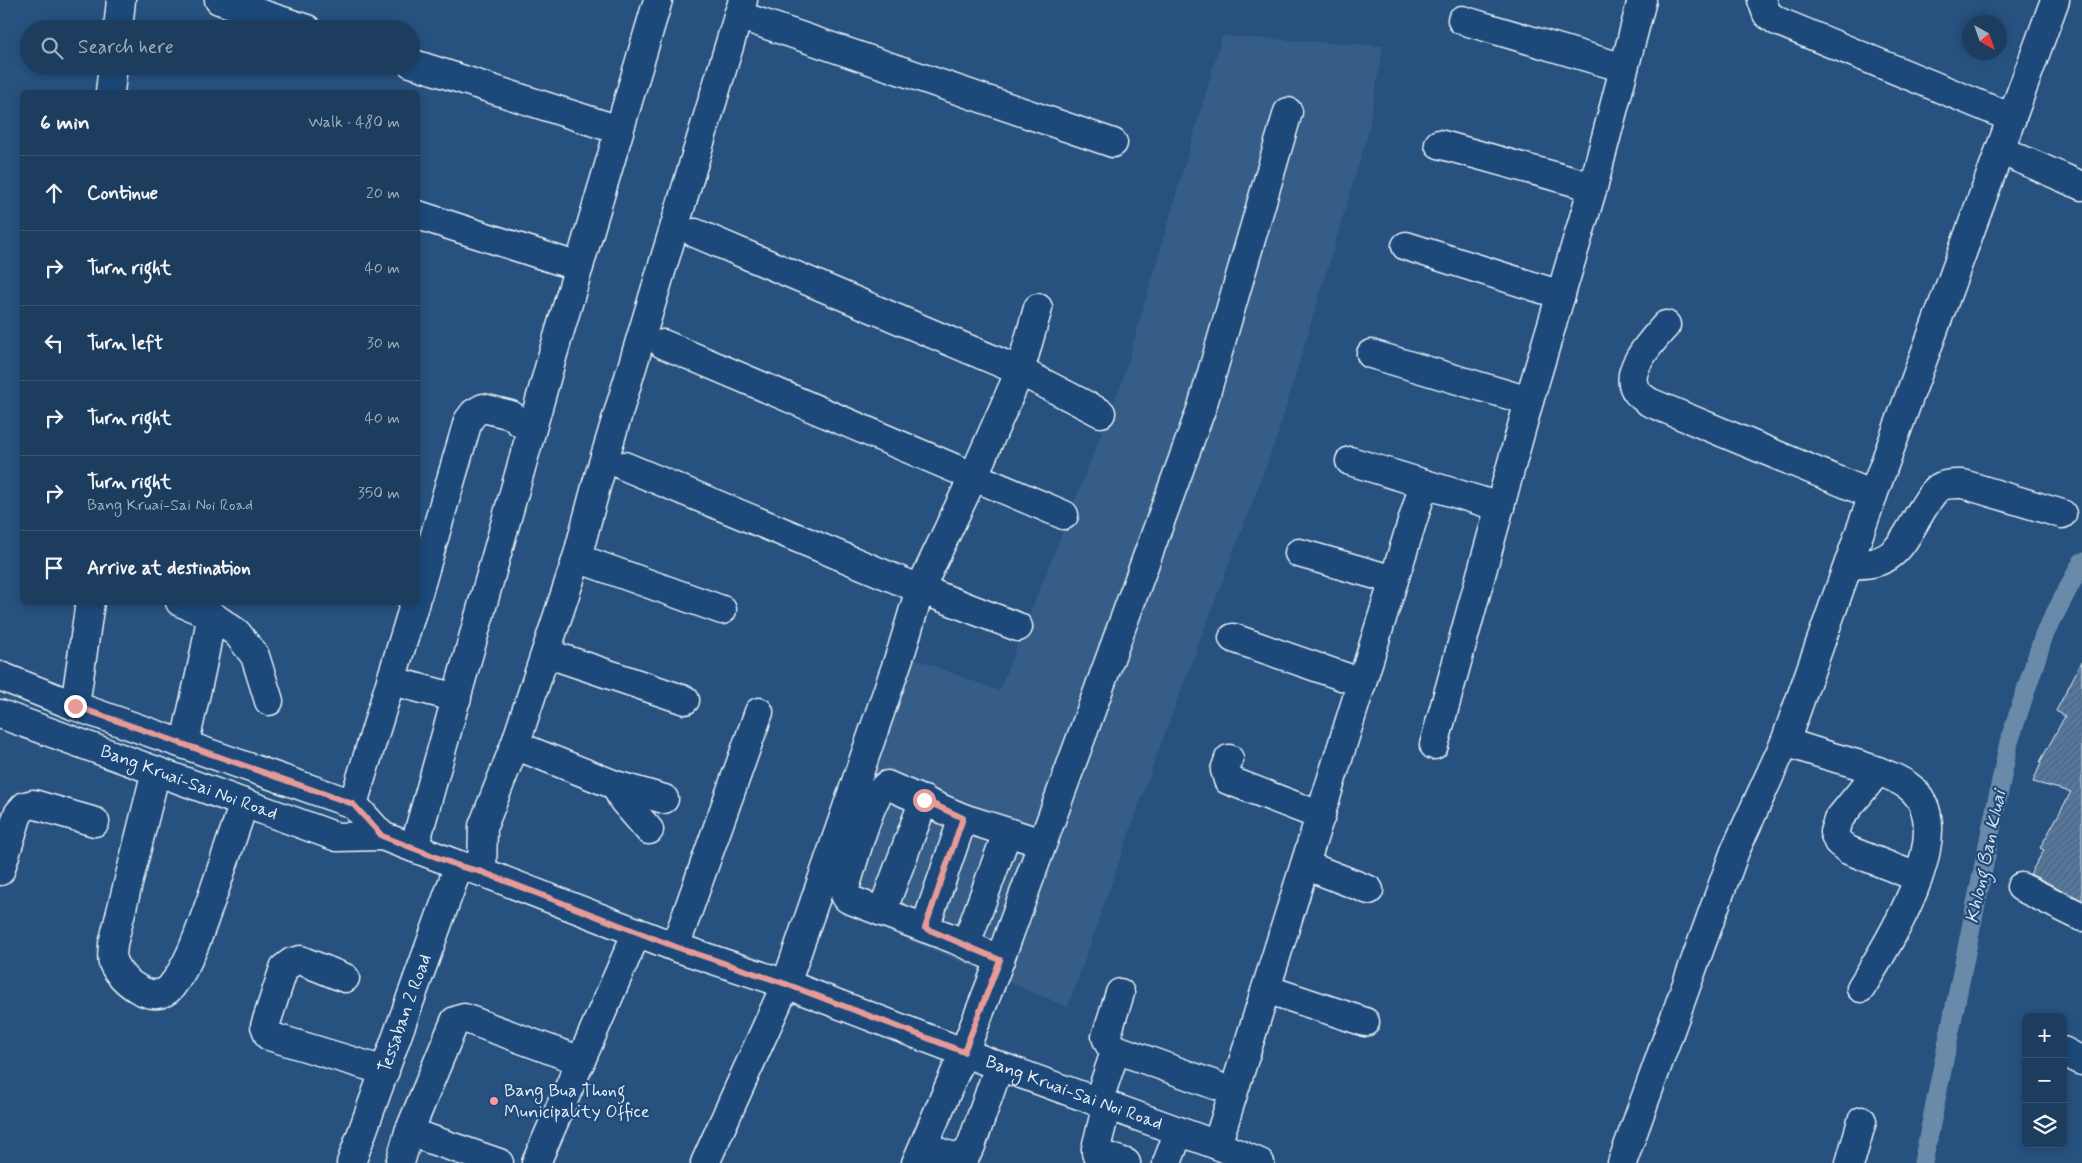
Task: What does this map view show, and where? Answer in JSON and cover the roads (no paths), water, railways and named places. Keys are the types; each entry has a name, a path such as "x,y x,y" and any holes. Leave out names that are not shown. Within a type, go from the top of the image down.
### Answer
{"street":[{"path":"119,20 121,0"},
{"path":"219,0 280,20"},
{"path":"414,848 532,431 658,0"},
{"path":"1434,745 1529,401 1594,187 1642,0"},
{"path":"1762,0 1767,14 1777,20 2012,118"},
{"path":"1622,1163 1736,851 1784,742 2056,0"},
{"path":"741,7 1113,143"},
{"name":"Tessaban 2 Road","path":"352,1163 385,1071 471,869 483,826 515,746 577,558 597,483 741,7"},
{"path":"1462,20 1624,68"},
{"path":"420,66 620,130"},
{"path":"110,90 112,75"},
{"path":"999,1066 971,1146 965,1156 959,1158 920,1154 964,1052 1000,960 1202,407 1288,112"},
{"path":"1439,144 1594,187"},
{"path":"2000,150 2082,186"},
{"path":"420,216 579,268"},
{"path":"695,233 1020,371 1101,413"},
{"path":"1406,246 1561,295"},
{"path":"705,1163 786,984 902,649 920,589 974,476 1020,371 1038,308"},
{"path":"1666,326 1643,352 1636,365 1633,384 1637,393 1649,402 1873,495"},
{"path":"663,344 1064,516"},
{"path":"1371,354 1529,401"},
{"path":"420,586 468,421 474,413 483,408 511,415 532,431"},
{"path":"1350,461 1500,506"},
{"path":"624,466 920,589 1018,627"},
{"path":"1217,1145 1424,484"},
{"path":"1850,564 1868,566 1886,560 1905,541 1937,488 1949,484 1963,484 2062,514"},
{"path":"1299,552 1394,580"},
{"path":"577,558 722,610"},
{"path":"75,706 90,605"},
{"path":"187,605 211,615 237,633 255,656 269,701"},
{"path":"353,804 414,605"},
{"path":"185,744 197,682 208,642 211,615"},
{"path":"1233,638 1362,684"},
{"path":"546,653 685,700"},
{"name":"Bang Kruai-Sai Noi Road","path":"0,676 75,706 353,804 382,836"},
{"path":"392,681 457,698"},
{"path":"676,947 759,712"},
{"name":"Bang Kruai-Sai Noi Road","path":"0,714 337,837 382,836 676,947 786,984 999,1066 1217,1145 1260,1163"},
{"path":"1784,742 1878,771 1906,785 1920,797 1928,818 1928,842 1913,893 1891,938 1862,988"},
{"path":"515,746 615,785 664,799"},
{"path":"1229,759 1226,770 1228,780 1320,816"},
{"path":"156,771 113,944 113,962 126,979 140,991 154,995 169,989 182,973 204,920 244,803"},
{"path":"1878,771 1838,820 1834,832 1838,842 1848,850 1918,878"},
{"path":"615,785 623,800 650,830"},
{"path":"1000,960 966,944 851,900 845,895 845,888 863,830 877,796 884,786 892,787 963,818 1042,843"},
{"path":"882,912 924,800"},
{"path":"0,871 18,814 25,806 33,804 95,822"},
{"path":"925,928 963,818"},
{"path":"966,944 1007,833"},
{"path":"1305,865 1369,890"},
{"path":"2021,887 2082,917"},
{"path":"536,1163 637,932"},
{"path":"345,978 300,960 292,962 284,968 265,1026 269,1036 385,1071"},
{"path":"1266,989 1365,1022"},
{"path":"1120,993 1106,1037 1108,1044 1116,1049 1215,1085"},
{"path":"400,1163 409,1132 455,1021 458,1019 464,1018 581,1061"},
{"path":"1116,1049 1103,1104 1096,1154 1126,1163"},
{"path":"2067,1053 2082,1061"},
{"path":"1850,1163 1862,1121"},
{"path":"1168,1163 1179,1131"},
{"path":"409,1132 499,1163"}],"waterway":[{"name":"Khlong Ban Kluai","path":"1923,1163 2009,742 2044,635 2082,562"}],"place":[{"name":"Bang Bua Thong Municipality Office","path":"494,1101"}]}
